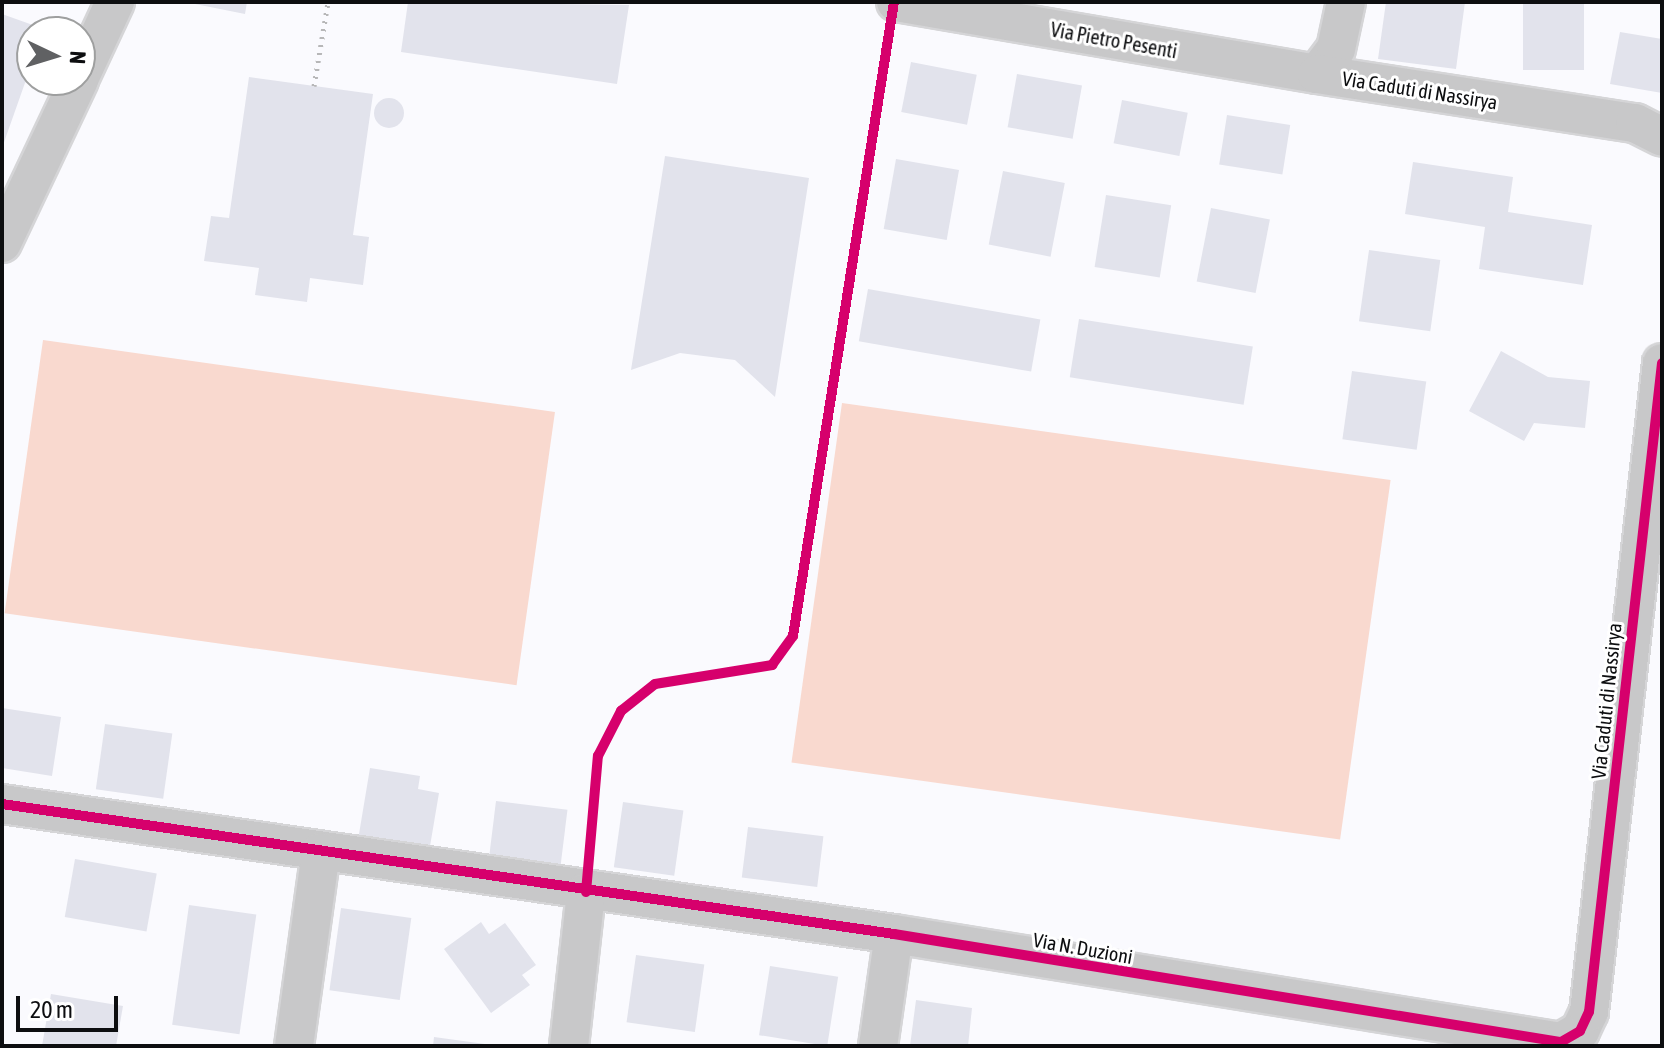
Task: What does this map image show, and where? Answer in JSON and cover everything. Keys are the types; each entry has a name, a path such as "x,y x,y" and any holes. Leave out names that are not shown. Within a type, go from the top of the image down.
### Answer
{"street":[{"path":"96,42 115,2"},
{"name":"Via Pietro Pesenti","path":"896,2 1322,69"},
{"path":"1322,69 1346,2"},
{"name":"Via Caduti di Nassirya","path":"1322,69 1635,123 1662,137"},
{"path":"2,243 71,96"},
{"name":"Via Caduti di Nassirya","path":"1572,1038 1590,1004 1662,363"},
{"name":"Via N. Duzioni","path":"2,804 586,892 894,934 1538,1044 1572,1038"},
{"path":"294,1046 321,852"},
{"path":"569,1046 586,892"},
{"path":"878,1046 894,934"}],"path":[{"path":"314,86 328,2"}],"shaded area":[{"path":"43,340 555,412 517,685 5,613"},
{"path":"842,403 1391,480 1340,840 791,762"}],"building":[{"path":"185,2 247,2 245,14"},
{"path":"408,2 629,5 617,84 401,52"},
{"path":"1386,2 1465,2 1456,69 1378,59"},
{"path":"1523,2 1584,2 1584,70 1523,70"},
{"path":"2,14 16,19 16,96 20,96 2,148"},
{"path":"1620,32 1662,39 1662,93 1610,84"},
{"path":"911,62 977,75 967,125 901,112"},
{"path":"1017,74 1082,85 1073,139 1008,127"},
{"path":"249,77 373,94 353,235 369,237 363,285 310,278 307,302 255,295 259,268 204,261 211,216 229,218"},
{"path":"389,98 395,99 403,107 403,119 395,127 389,128 383,127 375,119 374,113 375,107 383,99"},
{"path":"1122,100 1188,113 1179,156 1114,143"},
{"path":"1227,115 1290,125 1282,174 1219,164"},
{"path":"665,156 809,178 775,397 735,360 680,353 631,370"},
{"path":"896,159 959,170 947,240 884,229"},
{"path":"1413,162 1513,177 1508,212 1592,225 1583,285 1479,269 1485,227 1405,214"},
{"path":"1003,171 1065,183 1051,257 989,245"},
{"path":"1106,195 1171,205 1160,277 1095,267"},
{"path":"1211,208 1270,219 1256,293 1197,282"},
{"path":"1369,250 1440,260 1430,331 1359,321"},
{"path":"868,289 1040,319 1031,372 859,341"},
{"path":"1079,319 1253,347 1244,405 1070,377"},
{"path":"1501,351 1548,377 1590,381 1585,428 1534,423 1524,441 1469,411"},
{"path":"1352,371 1426,381 1417,450 1342,439"},
{"path":"2,708 61,717 52,776 2,768"},
{"path":"105,724 172,733 163,799 96,789"},
{"path":"370,768 420,776 418,789 439,793 429,852 358,840"},
{"path":"496,801 567,810 560,873 488,865"},
{"path":"623,802 683,810 674,876 614,867"},
{"path":"748,827 823,836 817,887 742,878"},
{"path":"75,859 157,873 146,932 65,917"},
{"path":"189,905 256,914 239,1034 172,1025"},
{"path":"341,908 411,918 400,1000 329,990"},
{"path":"481,922 489,934 505,923 536,965 522,975 530,985 491,1013 444,949"},
{"path":"636,955 704,965 695,1032 627,1022"},
{"path":"770,966 838,977 827,1046 759,1035"},
{"path":"51,994 123,1006 116,1046 42,1046"},
{"path":"916,1000 972,1008 968,1046 910,1046"},
{"path":"434,1037 485,1044 485,1046 433,1046"}],"cycle path":[{"path":"586,892 598,756 621,711 655,684 772,665 793,636 894,2"},
{"path":"2,804 894,934 1561,1042 1580,1031 1589,1012 1662,363"}]}
